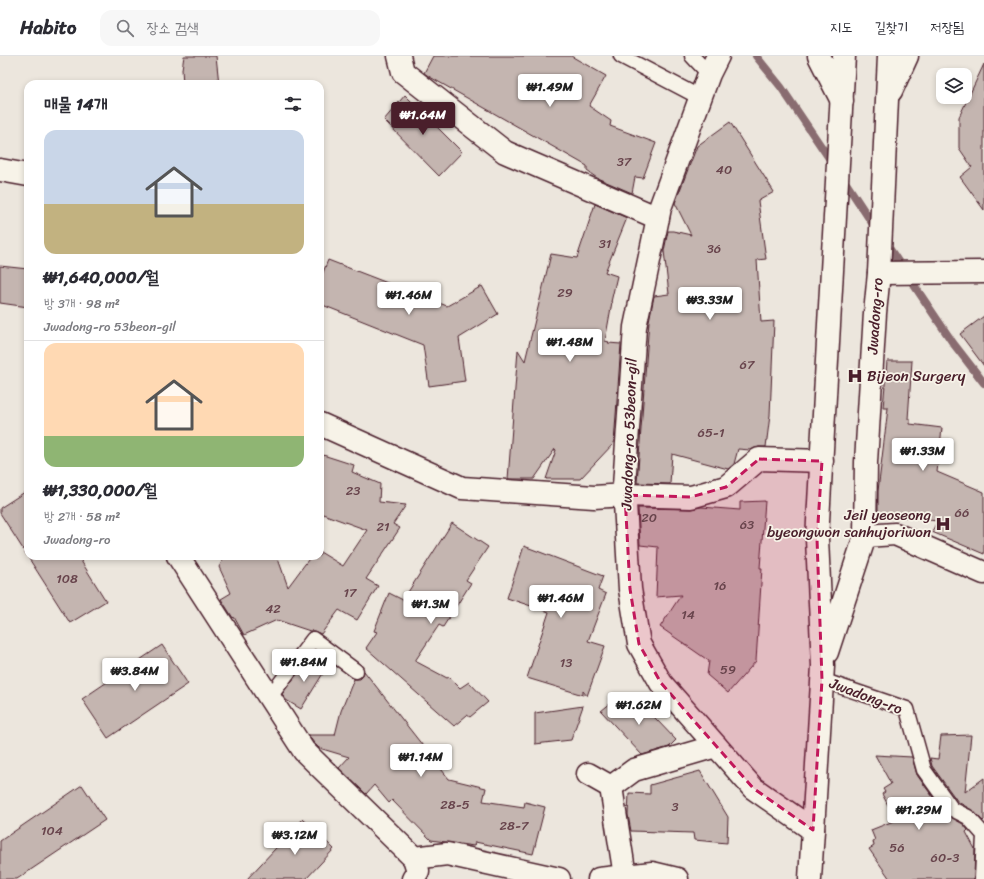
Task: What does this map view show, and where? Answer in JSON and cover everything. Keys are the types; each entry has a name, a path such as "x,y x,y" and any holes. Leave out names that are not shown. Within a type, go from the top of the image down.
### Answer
{"street":[{"path":"399,56 403,72 505,152 658,218"},
{"path":"819,56 842,102"},
{"name":"Jwadong-ro","path":"810,879 822,673 817,539 844,56"},
{"name":"Jwadong-ro","path":"822,673 865,536 866,462 875,313 879,273 889,56"},
{"path":"886,103 907,56"},
{"name":"Jwadong-ro 53beon-gil","path":"714,65 700,98 660,208 635,327 624,486 630,589 639,644 661,683 753,788 813,830"},
{"path":"0,170 24,174"},
{"path":"879,273 984,272"},
{"path":"324,426 462,488 594,497 625,495 691,497 726,487 759,459 822,462"},
{"path":"865,536 894,534 984,573"},
{"path":"181,560 304,751 414,868 447,854 559,879"},
{"path":"611,787 634,770 716,746"},
{"path":"588,774 611,787"},
{"path":"611,787 626,876"},
{"path":"599,879 652,873 677,879"}],"lane":[{"path":"621,56 700,98"},
{"path":"692,56 714,65"},
{"path":"269,698 313,639 356,671"},
{"name":"Jwadong-ro","path":"822,673 907,709 924,770 952,808 968,817 984,835 982,879"}],"highlighted area":[{"path":"759,459 822,461 817,539 822,680 813,830 753,788 661,683 639,644 630,589 625,495 691,497 726,487"}],"building":[{"path":"184,56 216,56 219,80 183,80 182,69"},
{"path":"433,56 571,56 606,76 589,106 611,121 610,126 656,143 643,178 635,177 632,193 597,178 587,171 587,166 424,73"},
{"path":"984,64 984,210 960,177 972,167 959,148 959,117 965,104 972,104 972,89"},
{"path":"405,95 462,152 439,176 384,120"},
{"path":"730,122 774,192 758,201 766,259 757,260 761,322 774,321 770,415 766,447 759,447 750,450 738,449 734,464 728,469 672,454 670,484 637,483 649,321 654,296 669,294 664,251 668,231 691,235 675,203 697,146"},
{"path":"595,204 627,218 605,272 617,276 605,341 609,342 608,343 621,344 614,443 580,479 546,479 556,450 555,449 534,479 508,479 518,350 525,361 551,254 577,258"},
{"path":"328,260 447,306 482,286 498,314 459,338 465,381 429,386 423,345 324,306 324,270"},
{"path":"0,266 24,269 24,306 0,303"},
{"path":"984,316 984,366 960,334"},
{"path":"887,361 912,361 908,419 910,419 910,424 942,428 937,472 984,492 984,554 932,532 937,521 878,514 878,491 888,408 883,408"},
{"path":"324,455 354,465 352,472 380,484 379,502 406,505 393,524 400,528 366,579 378,586 357,620 339,610 321,634 277,620 244,635 234,617 233,618 221,599 231,593 219,567 223,560 278,560 288,587 308,560 324,560 324,554 343,566 367,530 324,514"},
{"path":"24,493 24,551 0,513 0,508"},
{"path":"765,501 760,568 762,568 756,661 728,693 707,675 709,661 660,627 681,595 656,597 658,547 640,545 638,508 691,509 701,507 740,510 740,502"},
{"path":"452,523 488,547 466,580 471,583 443,627 439,625 415,661 447,678 449,677 460,688 469,682 488,702 470,717 467,715 454,726 366,648 377,632 374,631 389,593 403,600"},
{"path":"524,546 603,576 598,590 606,594 588,641 605,646 587,696 583,691 583,695 527,678 549,612 507,598"},
{"path":"30,560 80,560 106,601 70,623"},
{"path":"162,645 188,684 108,738 82,699"},
{"path":"311,656 327,667 301,709 286,700 282,694"},
{"path":"364,671 449,779 486,788 483,801 524,807 525,802 545,807 533,854 475,842 474,846 431,840 392,800 389,803 374,785 366,794 339,768 349,757 319,748 314,743 308,735 335,735 341,711 354,679 360,679 363,676"},
{"path":"637,699 676,740 669,747 642,755 601,711 612,702"},
{"path":"583,706 571,740 535,744 535,713"},
{"path":"971,735 965,792 984,778 983,821 972,810 958,802 932,766 930,758 938,759 941,736"},
{"path":"875,755 912,757 917,775 945,814 963,824 968,830 966,832 975,849 974,879 890,879 869,849 874,846 873,841 875,840 871,830 896,820 882,794 885,792 883,789 891,784"},
{"path":"700,771 728,817 727,843 694,840 693,833 631,831 628,815 629,793 650,794 650,785"},
{"path":"82,785 105,820 17,879 0,879 0,841"},
{"path":"303,819 334,849 306,879 247,879"}],"waterway":[{"path":"756,56 781,87 833,164"},
{"path":"842,177 876,229"},
{"path":"885,242 953,343 984,383"}],"place":[{"name":"Bijeon Surgery","path":"855,376"},
{"name":"Jeil yeoseong byeongwon sanhujoriwon","path":"943,524"}]}
